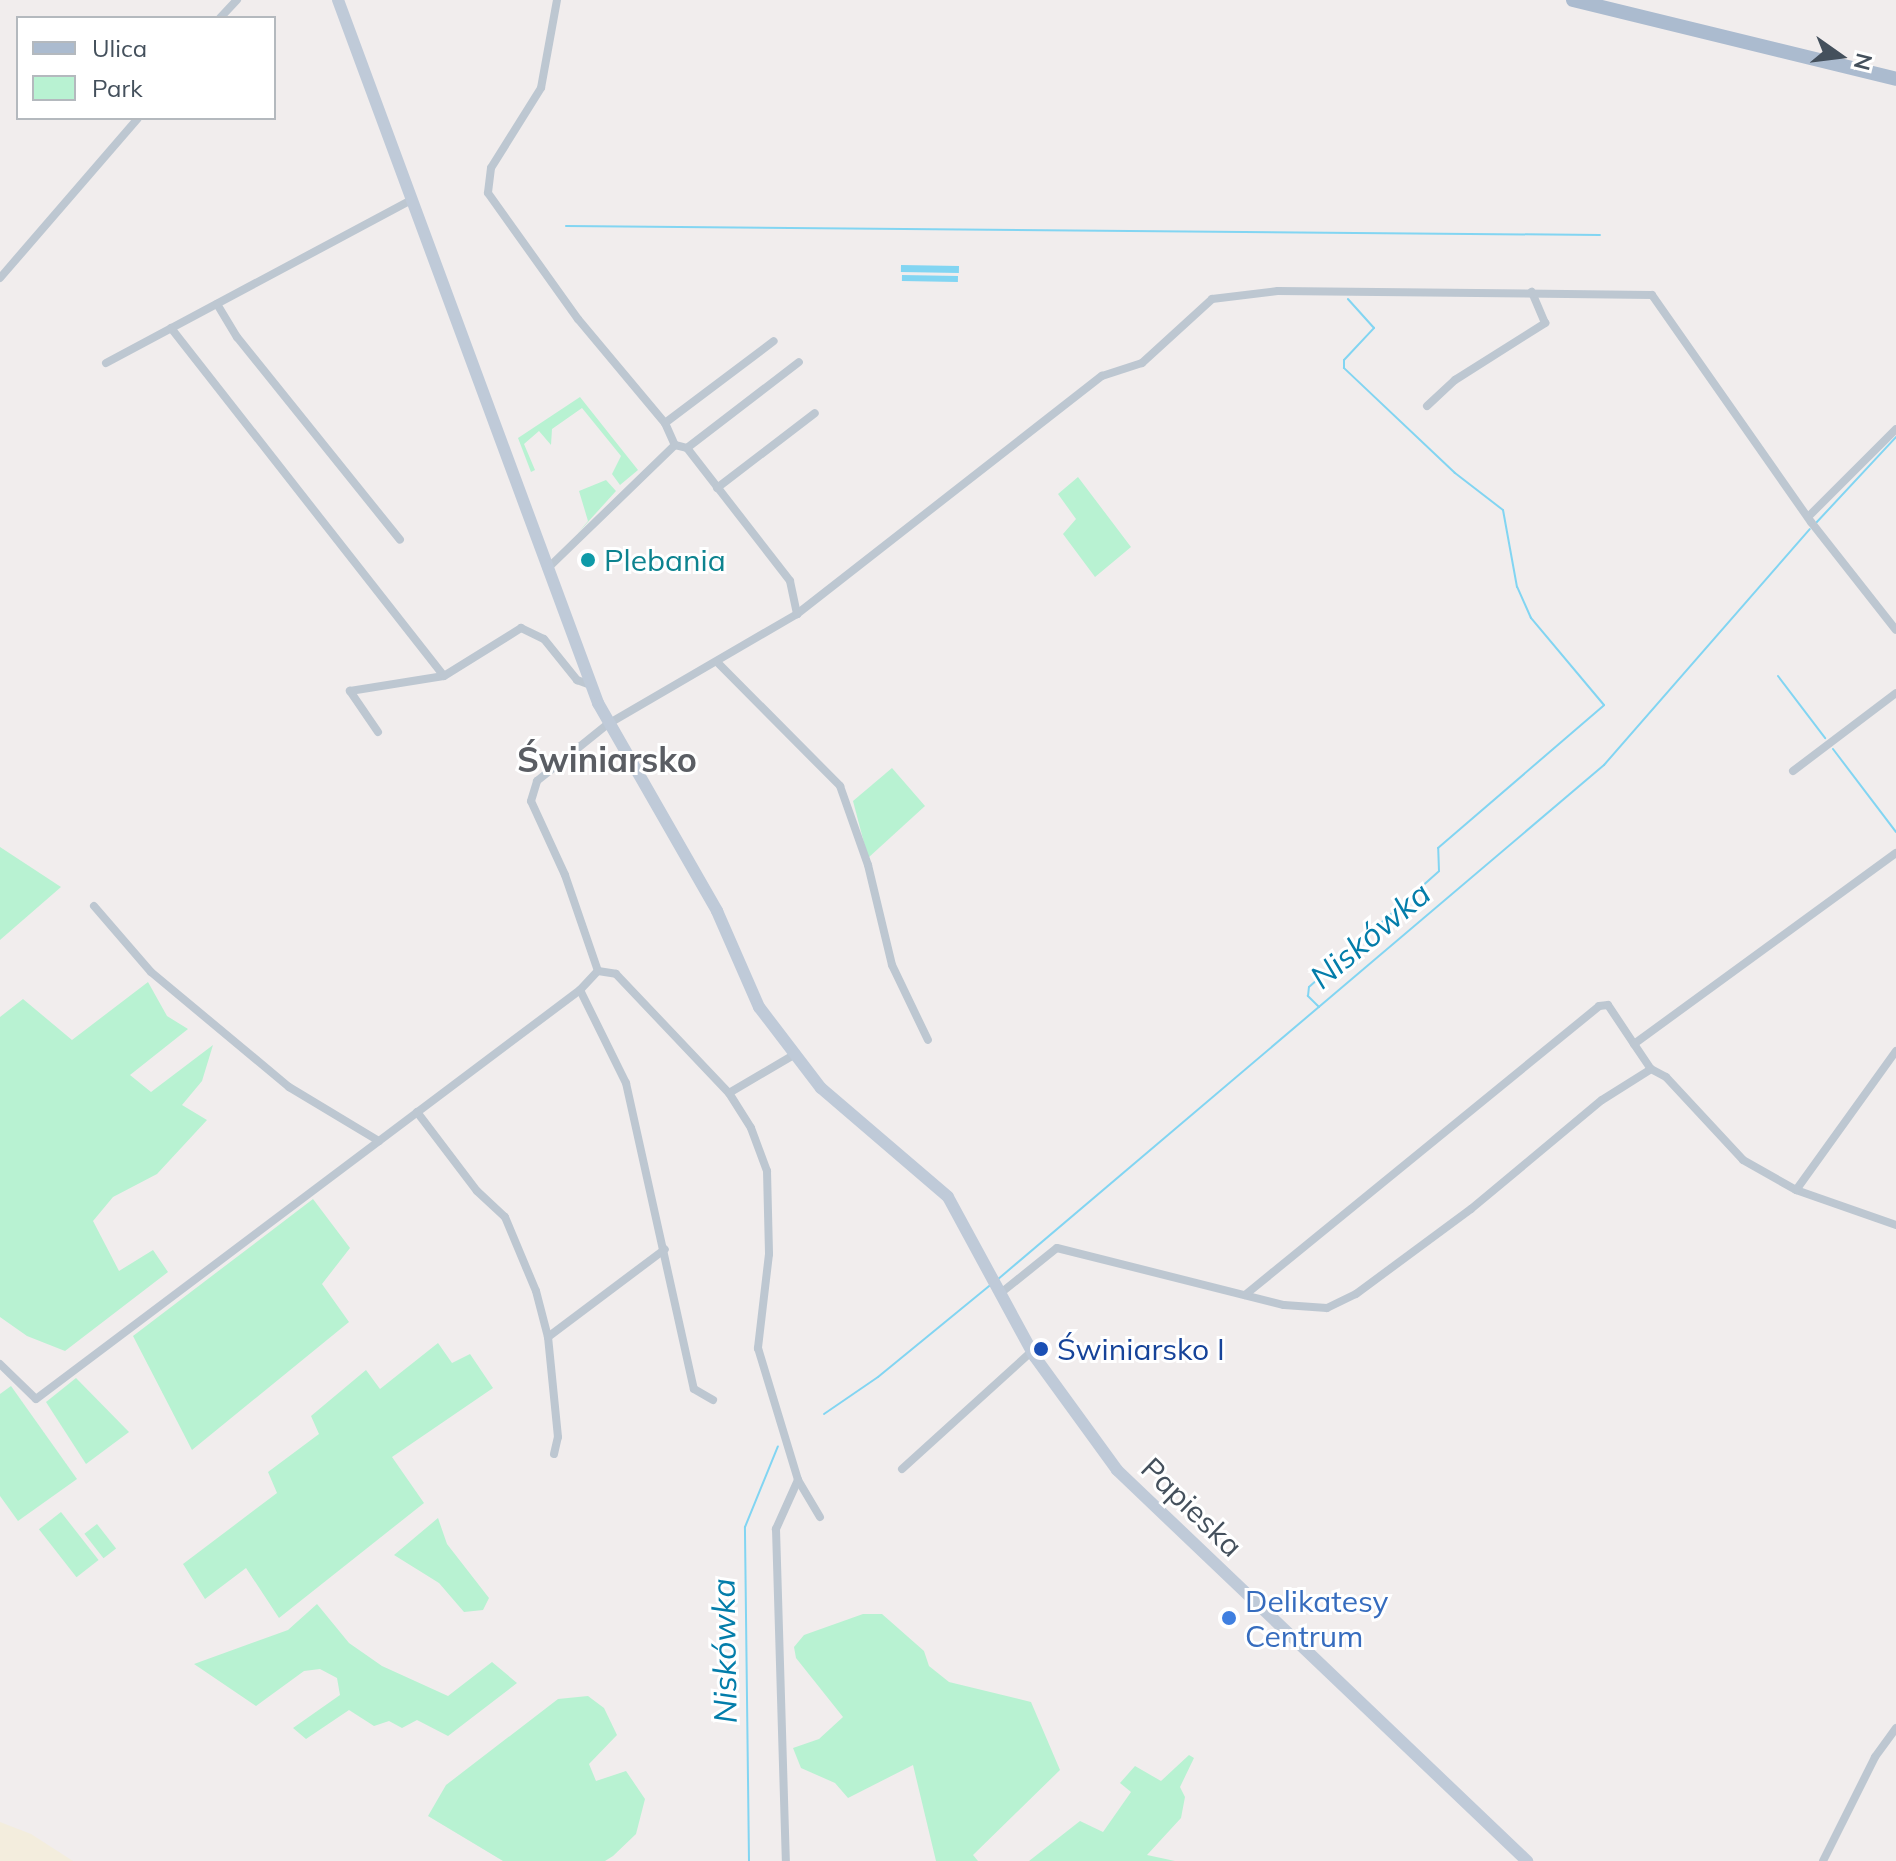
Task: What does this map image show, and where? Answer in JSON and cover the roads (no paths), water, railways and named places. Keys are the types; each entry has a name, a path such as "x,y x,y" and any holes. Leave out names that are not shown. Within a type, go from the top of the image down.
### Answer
{"main road":[{"path":"1573,0 1896,79"}],"street":[{"path":"222,16 237,0"},
{"name":"Papieska","path":"338,0 591,685 608,724 717,911 759,1007 792,1056 844,1109 937,1186 960,1214 1032,1351 1117,1470 1527,1861"},
{"path":"557,0 541,88 491,168 488,193 578,319 665,423 675,445"},
{"path":"0,278 136,120"},
{"path":"106,363 411,200"},
{"path":"598,971 565,875 531,801 537,781 608,724 719,664 797,614 1102,376 1142,363 1212,299 1278,291 1646,293 1661,302 1819,533 1896,630"},
{"path":"1427,406 1455,380 1545,323 1532,292"},
{"path":"217,304 237,337 400,540"},
{"path":"171,328 444,676"},
{"path":"665,423 774,341"},
{"path":"687,448 799,362"},
{"path":"717,488 815,413"},
{"path":"1810,520 1896,429"},
{"path":"547,569 675,445"},
{"path":"675,445 687,448 790,581 797,614"},
{"path":"378,732 350,691 444,676 521,628 544,639 577,680 591,685"},
{"path":"719,664 840,786 868,865 892,965 928,1040"},
{"path":"1793,771 1896,693"},
{"path":"1634,1044 1896,853"},
{"path":"94,906 151,972 289,1087 379,1141"},
{"path":"0,1364 36,1399 580,990 598,971"},
{"path":"598,971 616,974 729,1093 751,1128 767,1171 769,1254 758,1348 792,1447 798,1480 820,1517"},
{"path":"580,990 626,1083 694,1389 713,1400"},
{"path":"1245,1295 1599,1006 1608,1005 1651,1069 1666,1077 1743,1160 1796,1190 1896,1225"},
{"path":"1796,1190 1896,1051"},
{"path":"729,1093 792,1056"},
{"path":"1001,1291 1057,1248 1314,1311 1347,1299 1471,1209 1602,1100 1651,1069"},
{"path":"417,1112 477,1191 505,1217 536,1291 548,1337 558,1437 554,1454"},
{"path":"548,1337 665,1249"},
{"path":"902,1469 1032,1351"},
{"path":"786,1861 776,1529 798,1480"},
{"path":"1823,1861 1875,1757 1896,1728"}],"water":[{"path":"901,265 959,266 959,273 901,272"},
{"path":"902,275 958,276 958,282 902,281"}],"waterway":[{"path":"566,226 1600,235"},
{"path":"1319,1007 1308,996 1309,987 1439,871 1438,848 1604,705 1531,618 1517,587 1503,510 1455,473 1344,368 1344,360 1374,328 1348,299"},
{"name":"Niskówka","path":"1815,524 1896,437"},
{"name":"Niskówka","path":"997,1280 1604,765 1810,529"},
{"path":"1778,676 1825,738"},
{"path":"1833,749 1896,832"},
{"name":"Niskówka","path":"824,1414 878,1377 989,1286"},
{"name":"Niskówka","path":"749,1861 745,1527 778,1446"}],"place":[{"name":"Plebania","path":"588,560"},
{"name":"Świniarsko I","path":"1041,1349"},
{"name":"Delikatesy Centrum","path":"1229,1618"}],"district":[{"name":"Świniarsko","path":"607,760"}]}
